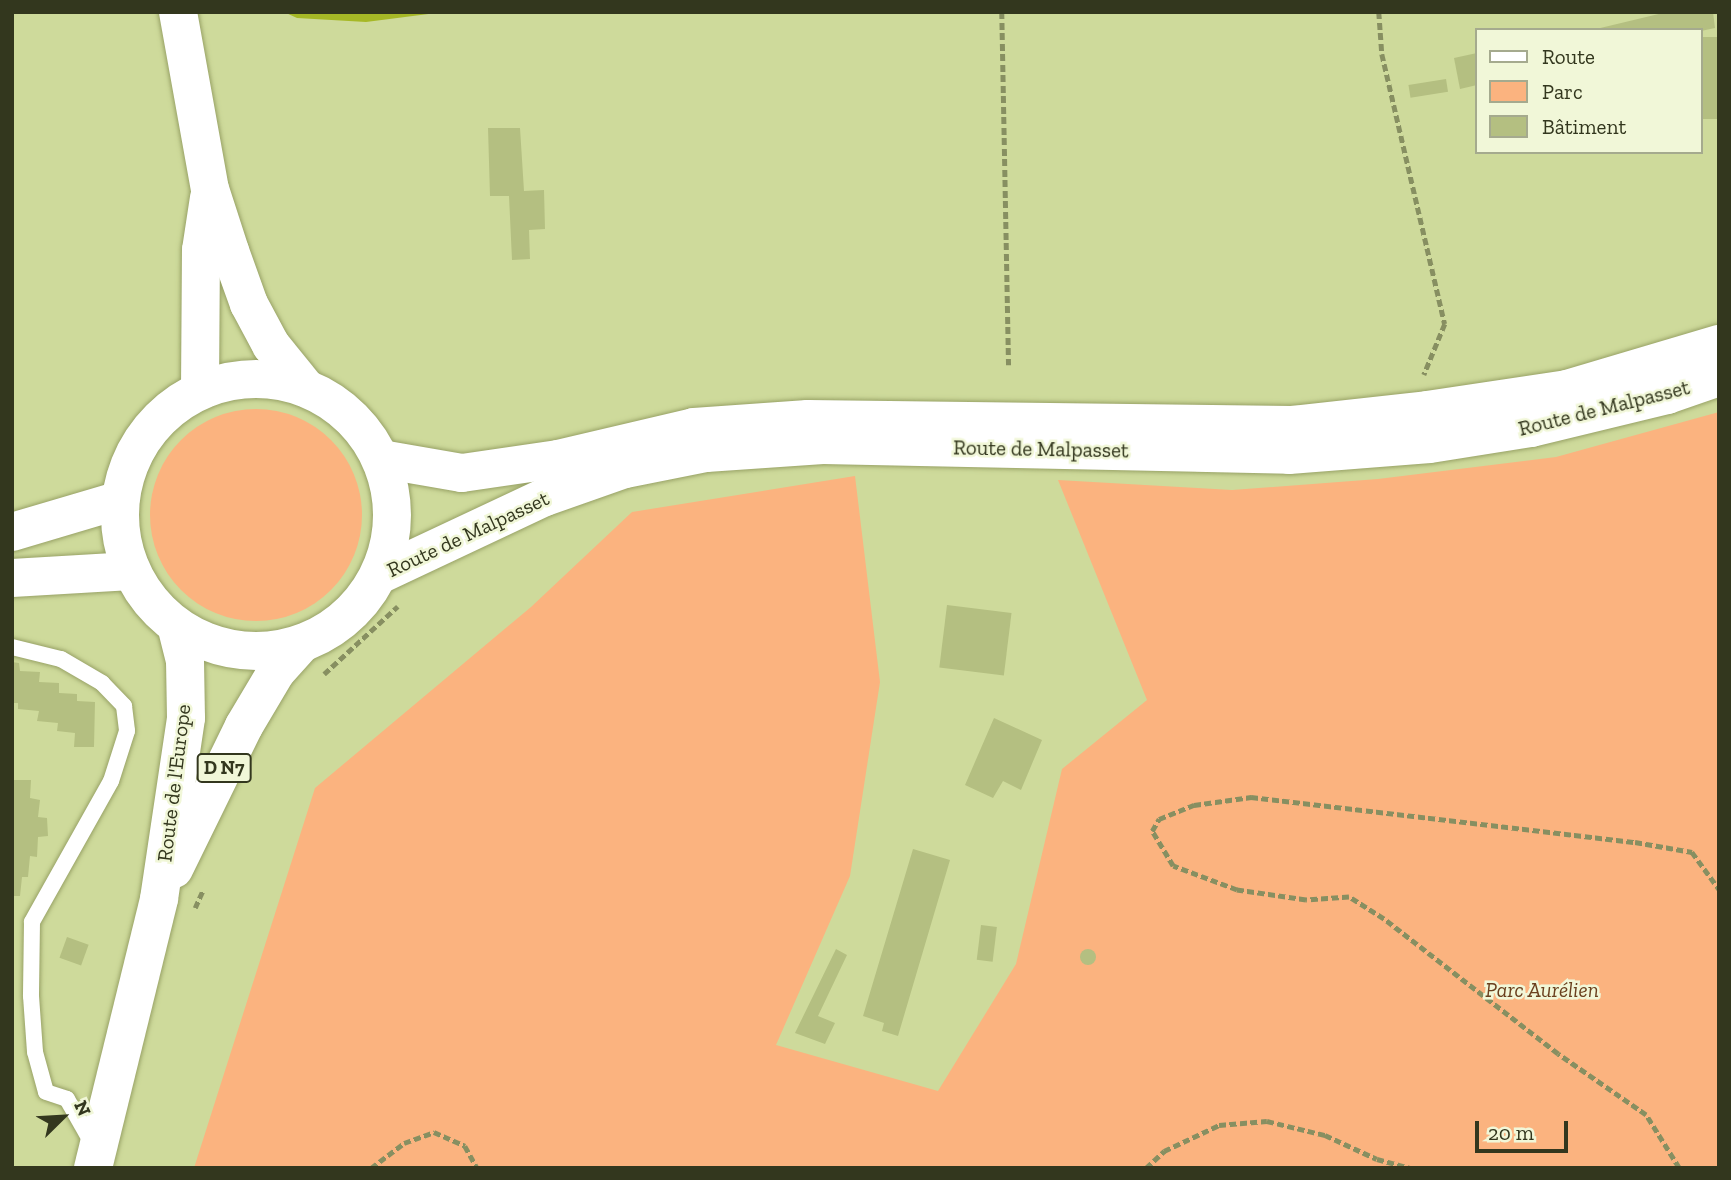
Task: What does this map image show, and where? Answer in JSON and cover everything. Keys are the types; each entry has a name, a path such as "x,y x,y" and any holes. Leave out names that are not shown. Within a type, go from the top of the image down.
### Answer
{"main road":[{"path":"178,12 210,189 249,304 271,345 305,387"},
{"path":"200,390 201,250 210,189"},
{"name":"Route de Malpasset","path":"389,590 545,497 625,469 706,453 1005,433 1292,425 1427,410 1567,389 1687,356 1719,344"},
{"name":"Route de Malpasset","path":"381,459 462,473 558,459 694,428 808,419 1289,455 1430,444 1531,428 1667,395 1719,377"},
{"path":"270,379 305,387 336,404 362,429 381,459 392,498 389,590 359,605 342,621 301,645 258,652 215,645 176,626 150,601 131,570 121,536 120,500 133,455 161,416 200,390 234,380 270,379"},
{"path":"12,532 120,500"},
{"path":"12,578 131,570"},
{"name":"Route de l'Europe","path":"175,908 186,718 185,661 176,626"},
{"name":"Route de l'Europe","path":"94,1160 175,908 244,726 276,672 301,645"}],"lane":[{"path":"12,648 61,659 102,683 124,706 127,731 111,781 32,922 35,1052 46,1093 67,1099 94,1160"}],"path":[{"path":"1002,12 1009,365"},
{"path":"1379,12 1382,54 1445,324 1422,380 1427,410"},
{"path":"314,683 389,590"},
{"path":"1679,1168 1646,1115 1558,1054 1384,919 1349,897 1306,900 1237,890 1198,876 1173,866 1152,831 1158,819 1194,805 1251,797 1635,842 1692,852 1719,889"},
{"path":"175,908 208,878"},
{"path":"1146,1168 1164,1151 1219,1125 1267,1121 1325,1135 1377,1159 1410,1168"},
{"path":"371,1168 404,1143 434,1132 464,1146 477,1168"}],"green space":[{"path":"256,409 297,417 331,440 354,474 362,515 354,556 331,590 297,613 256,621 215,613 181,590 158,556 150,515 158,474 181,440 215,417"},
{"name":"Parc Aurélien","path":"1719,412 1719,1168 194,1168 315,788 531,607 632,512 855,476 880,682 850,876 776,1045 938,1091 1016,964 1062,769 1147,700 1058,480 1232,490 1378,479 1556,457"}],"shaded area":[{"path":"284,12 444,12 366,22 297,18"}],"building":[{"path":"1667,12 1713,12 1715,28 1703,31 1703,28 1600,28"},
{"path":"1703,37 1719,37 1719,119 1703,119"},
{"path":"1476,53 1476,85 1460,89 1454,58"},
{"path":"1446,79 1448,92 1411,98 1408,85"},
{"path":"488,128 520,128 524,191 544,190 545,229 529,230 530,259 512,260 509,196 490,196"},
{"path":"947,605 1012,613 1004,675 939,668"},
{"path":"12,662 19,663 20,671 40,672 39,682 59,683 59,693 77,694 77,701 95,702 94,747 74,747 75,733 57,731 58,723 37,721 39,711 18,709 18,703 12,703"},
{"path":"994,718 1042,740 1021,790 1003,781 993,798 965,785"},
{"path":"12,780 31,780 30,798 40,800 38,817 47,818 48,836 38,837 37,857 30,856 28,877 22,877 20,896 12,896"},
{"path":"913,849 950,860 898,1036 882,1031 884,1023 863,1016"},
{"path":"981,925 997,927 993,962 977,960"},
{"path":"67,937 89,945 81,966 59,958"},
{"path":"836,949 847,955 818,1016 835,1023 825,1044 795,1033"},
{"path":"1088,949 1096,957 1088,965 1080,957"}]}
